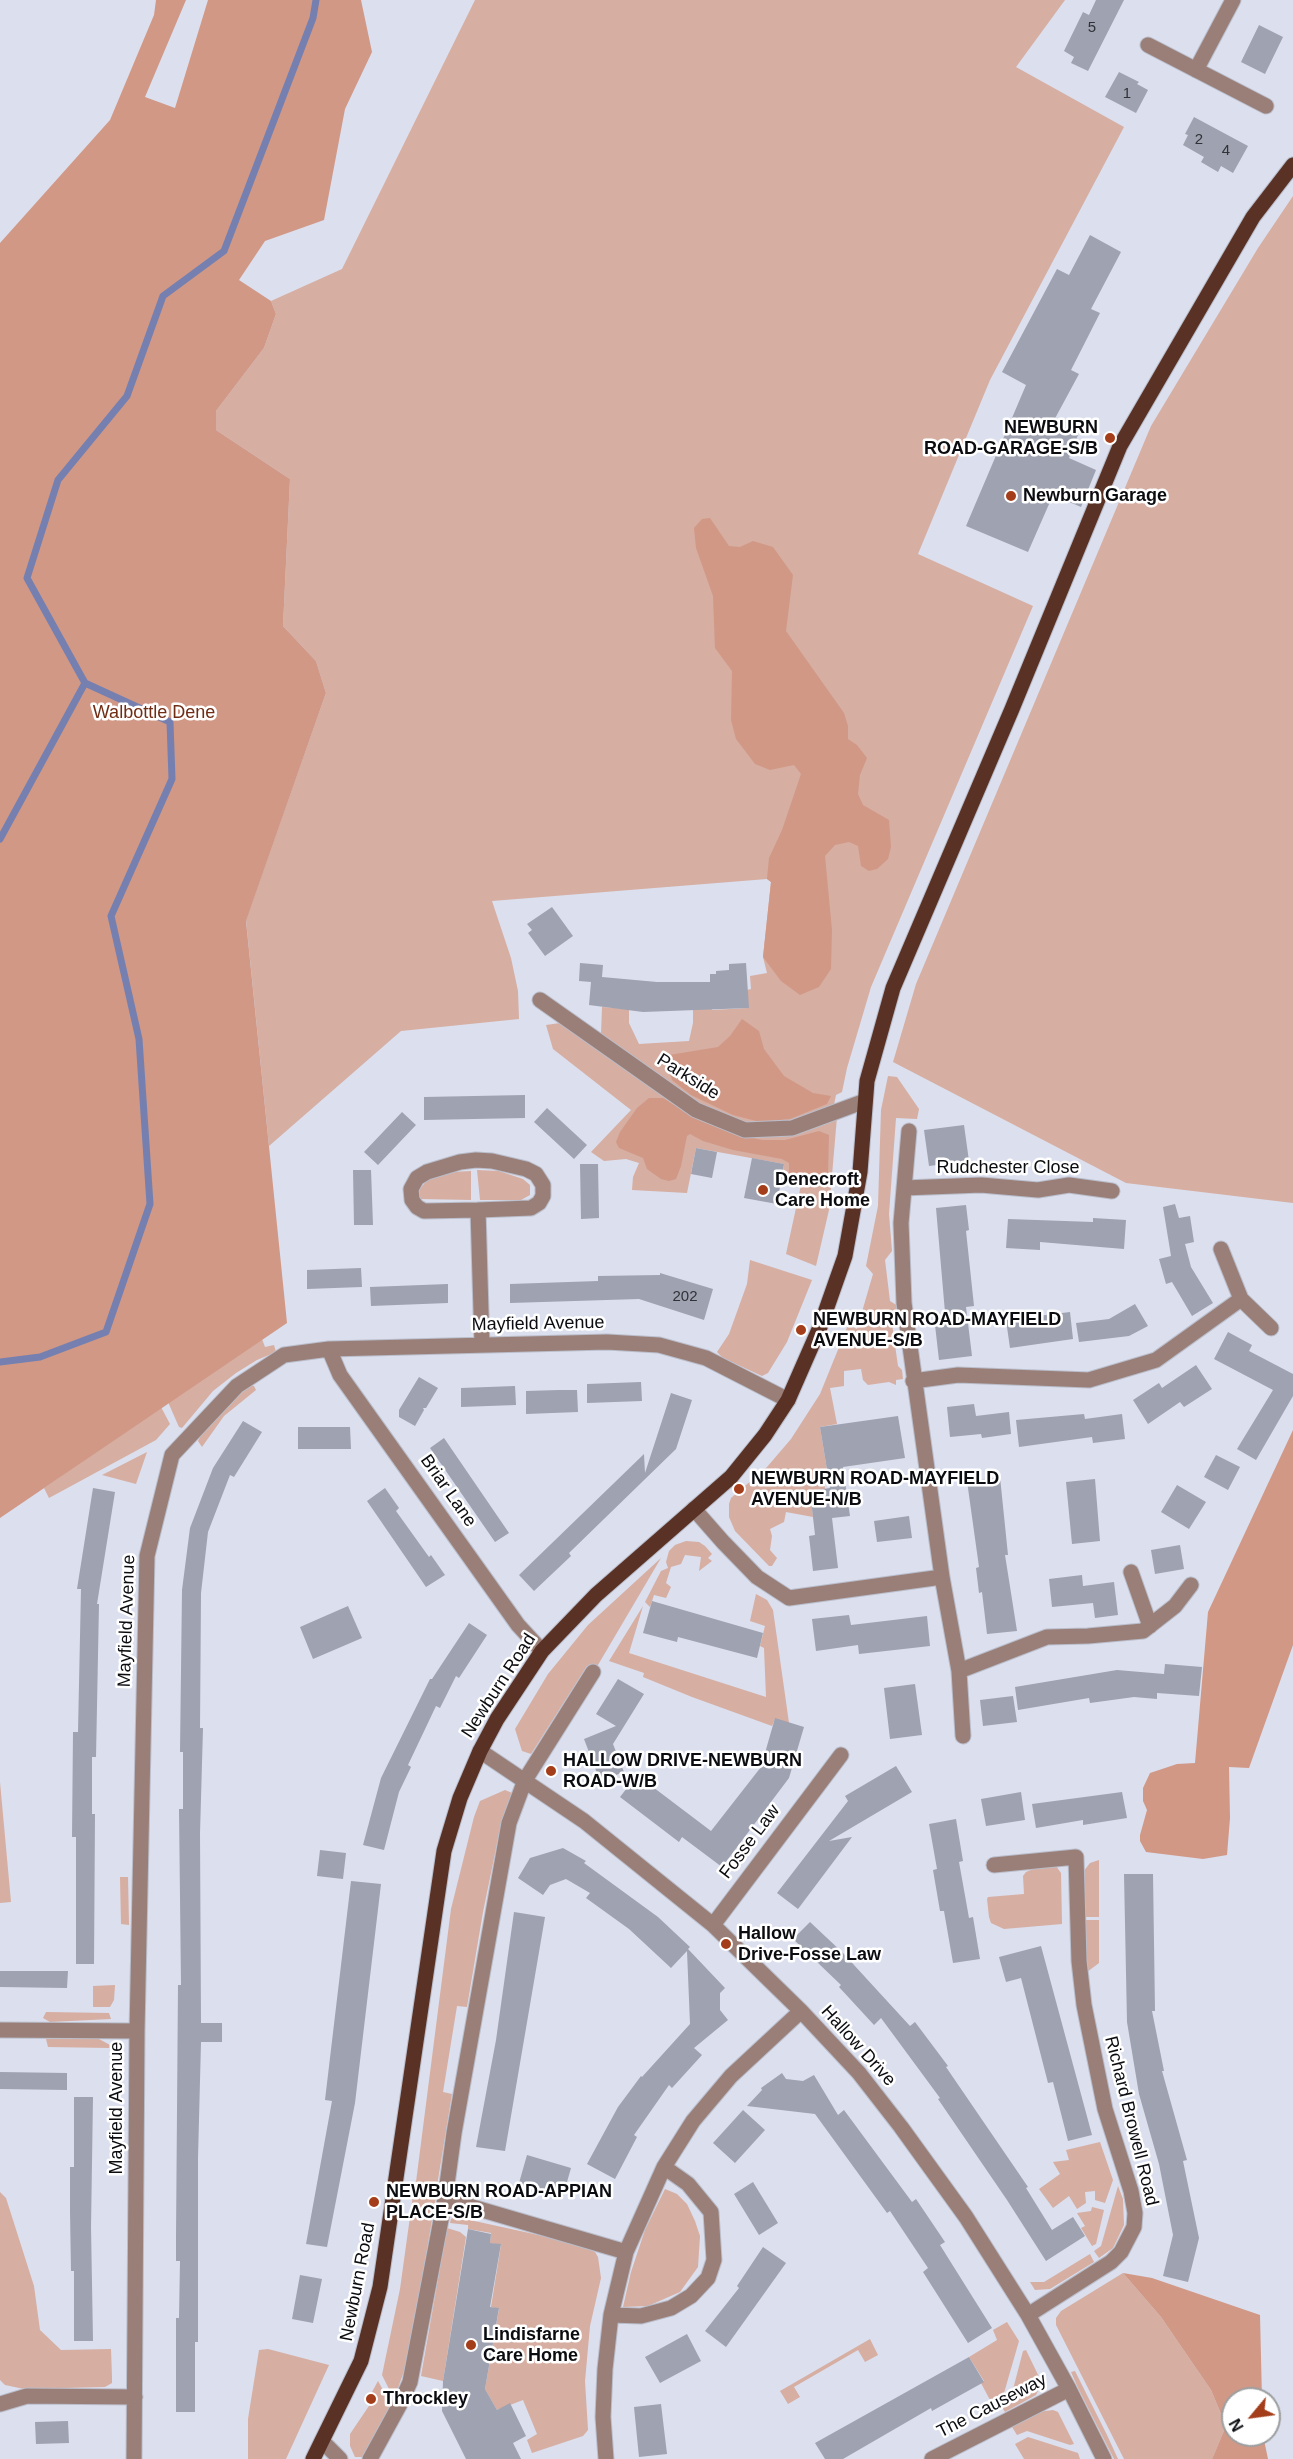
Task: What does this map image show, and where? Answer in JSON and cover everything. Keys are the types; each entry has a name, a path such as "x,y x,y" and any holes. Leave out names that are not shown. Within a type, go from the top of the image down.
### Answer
{"main road":[{"name":"Newburn Road","path":"313,2459 361,2361 380,2287 444,1851 460,1798 480,1751 497,1719 542,1651 596,1595 731,1477 765,1435 788,1400 820,1328 845,1256 860,1172 867,1081 893,988 1012,709 1120,446 1253,217 1293,165"}],"street":[{"path":"1196,70 1233,0"},
{"path":"1148,45 1266,106"},
{"name":"Parkside","path":"540,1000 696,1110 744,1130 792,1128 866,1101"},
{"path":"909,1131 901,1223 904,1303 913,1381 942,1577 959,1671 963,1736"},
{"path":"476,1160 492,1161 526,1169 536,1173 543,1185 543,1196 539,1203 531,1208 478,1210 424,1211 412,1200 411,1189 417,1178 427,1172 452,1164 476,1160"},
{"name":"Rudchester Close","path":"904,1188 981,1185 1038,1190 1069,1185 1112,1191"},
{"path":"478,1210 482,1345"},
{"path":"1221,1249 1240,1299 1271,1328"},
{"path":"913,1381 958,1375 1089,1380 1156,1359 1240,1299"},
{"name":"Mayfield Avenue","path":"134,2459 137,2031 147,1556 172,1455 237,1386 284,1355 329,1349 634,1342 659,1345 706,1358 788,1400"},
{"name":"Briar Lane","path":"329,1349 340,1376 518,1625 542,1651"},
{"path":"694,1509 757,1577 789,1598 942,1577"},
{"path":"1131,1572 1150,1626"},
{"path":"959,1671 1047,1637 1143,1631 1175,1606 1191,1585"},
{"path":"370,2459 410,2382 445,2199 454,2133 509,1823 525,1780 593,1672"},
{"name":"Hallow Drive","path":"480,1751 584,1821 713,1925 801,2011 859,2073 966,2217 1028,2315 1070,2388 1104,2459"},
{"name":"Fosse Law","path":"713,1925 841,1755"},
{"name":"Richard Browell Road","path":"994,1865 1076,1857 1079,1961 1084,2005 1105,2109 1131,2191 1135,2212 1134,2228 1121,2252 1111,2262 1028,2315"},
{"path":"606,2459 603,2417 604,2369 611,2315 626,2252 664,2167 693,2121 731,2076 801,2011"},
{"path":"0,2030 137,2031"},
{"path":"611,2315 641,2316 671,2308 691,2296 708,2277 714,2260 711,2212 688,2184 664,2167"},
{"path":"445,2199 626,2252"},
{"name":"The Causeway","path":"932,2459 1070,2388"},
{"path":"0,2404 27,2396 135,2397"},
{"path":"322,2441 340,2459"}],"shaded area":[{"path":"475,0 1065,0 1016,67 1124,127 990,380 918,554 1033,606 871,987 842,1092 836,1095 833,1110 804,1122 747,1127 697,1107 601,1034 602,1007 629,1009 629,1023 639,1044 689,1041 693,1023 693,1005 710,983 712,1010 748,1008 747,990 751,989 750,976 767,973 763,957 771,882 767,879 492,901 511,958 518,991 519,1019 401,1031 269,1146 246,920 326,693 316,661 283,626 290,479 216,430 216,411 264,348 276,314 271,301 342,269"},
{"path":"1293,196 1293,1203 1126,1183 893,1062 916,984 1151,426 1258,248"},
{"path":"560,1023 744,1133 837,1117 829,1210 816,1266 786,1254 801,1185 782,1179 784,1164 696,1148 687,1193 632,1190 633,1177 639,1163 626,1159 604,1161 591,1152 631,1110 553,1049 546,1025"},
{"path":"888,1076 897,1077 919,1109 917,1119 896,1118 889,1214 892,1251 885,1260 890,1301 898,1306 899,1319 892,1324 898,1366 902,1370 903,1379 896,1380 896,1385 889,1382 868,1385 863,1380 861,1369 844,1371 844,1386 830,1388 837,1424 820,1427 827,1470 823,1473 825,1489 810,1491 813,1517 786,1512 784,1522 770,1529 772,1536 770,1550 777,1558 772,1566 769,1566 735,1531 729,1517 729,1504 731,1498 767,1467 791,1439 820,1394 848,1325 857,1329 873,1274 866,1266 878,1206 881,1110"},
{"path":"477,1170 499,1171 523,1179 530,1185 530,1195 521,1200 480,1200"},
{"path":"471,1171 471,1200 420,1199 419,1190 428,1179 452,1172"},
{"path":"750,1260 812,1280 787,1342 768,1373 762,1376 723,1358 717,1352 729,1334 747,1284"},
{"path":"262,1339 265,1347 274,1345 276,1352 236,1373 213,1391 182,1428 179,1427 168,1402"},
{"path":"249,1385 254,1386 256,1390 224,1416 202,1447 198,1441 203,1431"},
{"path":"161,1407 170,1424 156,1440 49,1498 44,1488"},
{"path":"147,1452 136,1484 102,1475"},
{"path":"686,1541 699,1542 705,1546 712,1554 708,1558 712,1561 699,1571 701,1557 685,1555 681,1564 671,1567 666,1583 671,1587 666,1598 654,1595 650,1607 645,1602 661,1571 668,1568 666,1562 669,1551 675,1545"},
{"path":"661,1558 595,1670 587,1666 531,1754 522,1751 515,1729 548,1674 588,1625"},
{"path":"756,1594 767,1600 773,1610 789,1723 775,1719 772,1726 692,1697 643,1677 644,1673 609,1661 643,1606 629,1653 766,1697 764,1648 760,1646 765,1626 750,1621"},
{"path":"0,1782 11,1902 0,1903"},
{"path":"505,1790 512,1793 499,1834 467,2007 457,2006 443,2092 452,2094 437,2186 416,2182 451,1909 480,1801"},
{"path":"1099,1860 1099,1917 1083,1917 1083,1872 1090,1863"},
{"path":"1056,1866 1061,1873 1062,1924 1004,1929 991,1923 988,1897 1024,1894 1023,1876 1026,1872"},
{"path":"120,1877 128,1877 129,1925 121,1924"},
{"path":"1083,1920 1099,1920 1099,1963 1087,1972"},
{"path":"115,1985 114,2000 110,2007 93,2007 93,1986"},
{"path":"46,2012 109,2013 111,2019 50,2022 43,2018"},
{"path":"46,2039 99,2039 110,2045 110,2048 48,2047"},
{"path":"1100,2142 1113,2180 1105,2203 1095,2200 1095,2191 1085,2192 1086,2203 1077,2209 1069,2196 1053,2208 1039,2189 1060,2174 1053,2162 1069,2160 1066,2150"},
{"path":"1118,2186 1123,2199 1124,2225 1113,2248 1099,2258 1094,2251 1101,2246"},
{"path":"414,2188 437,2191 408,2360 394,2399 382,2375 400,2289"},
{"path":"665,2189 677,2194 687,2204 695,2221 700,2236 698,2267 680,2292 648,2306 623,2307 631,2272 645,2230"},
{"path":"0,2192 6,2198 34,2286 40,2330 61,2350 111,2349 112,2383 105,2387 24,2389 5,2385 0,2380"},
{"path":"1092,2207 1104,2210 1096,2244 1092,2246 1081,2228 1085,2226 1077,2213 1091,2211"},
{"path":"456,2217 575,2243 595,2252 598,2257 601,2278 590,2326 585,2381 588,2430 583,2436 532,2453 527,2440 537,2434 523,2400 497,2410 485,2389 499,2309 491,2307 501,2245 490,2243 491,2233 468,2229 468,2225 450,2223 451,2219"},
{"path":"447,2228 460,2232 466,2237 443,2381 421,2376"},
{"path":"1090,2254 1094,2262 1050,2289 1035,2290 1030,2282 1044,2282"},
{"path":"1123,2273 1161,2317 1211,2390 1221,2414 1221,2438 1212,2459 1124,2459 1056,2325 1056,2318 1061,2311"},
{"path":"1007,2322 1019,2341 1004,2393 990,2400 981,2383 984,2381 969,2357 997,2340 993,2330"},
{"path":"870,2339 878,2355 865,2362 858,2350 794,2387 800,2397 788,2404 780,2391"},
{"path":"268,2349 329,2365 286,2459 248,2459 248,2419 259,2350"},
{"path":"1026,2350 1042,2383 1036,2395 1005,2412 1000,2404 1011,2397 1023,2351"},
{"path":"1075,2371 1118,2459 1114,2459 1079,2390 1071,2372"},
{"path":"378,2381 392,2406 365,2457 355,2457 350,2446 350,2434 375,2397 372,2392"},
{"path":"1053,2410 1058,2412 1074,2444 1070,2445 1027,2431 1017,2435 1012,2427 1038,2412"},
{"path":"1028,2437 1078,2453 1080,2459 1024,2459 1015,2444"}],"green space":[{"name":"Walbottle Dene","path":"156,0 186,0 145,97 175,108 208,0 361,0 372,52 345,109 324,220 265,241 239,280 271,301 276,314 264,348 216,411 216,430 290,479 283,626 316,661 326,693 246,921 287,1323 0,1518 0,243 110,120 154,15"},
{"path":"710,518 729,546 740,547 753,541 773,547 793,575 786,631 844,713 848,726 848,739 857,745 867,758 860,775 858,794 863,805 889,820 891,847 888,859 877,869 869,871 861,866 858,846 849,842 835,845 825,856 832,930 831,969 819,987 800,995 781,981 763,957 771,882 767,879 769,858 782,830 801,774 794,765 770,770 755,764 736,739 731,720 732,671 715,648 713,596 696,548 694,528 702,519"},
{"path":"742,1019 759,1031 764,1049 784,1076 813,1093 831,1096 827,1104 790,1119 760,1122 733,1115 691,1095 672,1080 667,1063 669,1055 718,1047 730,1036"},
{"path":"649,1098 663,1098 701,1121 741,1136 763,1140 785,1140 819,1131 829,1135 828,1175 820,1182 810,1183 789,1176 789,1163 782,1159 733,1150 703,1141 690,1134 687,1136 676,1179 669,1181 661,1179 647,1169 643,1158 619,1148 616,1142 620,1132 637,1108"},
{"path":"1293,1430 1293,1645 1249,1768 1229,1767 1230,1818 1227,1855 1203,1859 1146,1852 1140,1841 1147,1810 1143,1801 1143,1788 1150,1773 1177,1764 1195,1763 1208,1612"},
{"path":"1123,2273 1152,2278 1260,2315 1262,2387 1221,2387 1221,2414 1211,2390 1161,2317"},
{"path":"1221,2438 1221,2447 1266,2447 1268,2459 1212,2459"}],"building":[{"path":"1096,0 1124,0 1088,71 1071,63 1074,57 1064,51 1083,12 1089,15"},
{"path":"1259,25 1283,37 1265,74 1241,62"},
{"path":"1119,72 1139,82 1137,84 1148,90 1136,113 1105,97"},
{"path":"1194,117 1248,146 1233,173 1221,166 1218,172 1201,162 1204,157 1183,145 1188,135 1185,134"},
{"path":"1090,235 1121,252 1091,309 1100,313 1071,370 1079,374 1052,424 1078,435 1069,458 1096,470 1081,507 1053,495 1028,552 966,526 1026,385 1002,372 1057,269 1069,275"},
{"path":"552,907 573,936 545,956 528,933 532,930 527,924"},
{"path":"580,963 603,965 602,977 657,982 710,982 710,974 729,970 729,964 746,963 749,1008 643,1012 589,1005 591,982 579,981"},
{"path":"525,1095 525,1118 424,1120 424,1097"},
{"path":"547,1108 587,1145 574,1159 534,1122"},
{"path":"402,1112 416,1125 378,1165 364,1152"},
{"path":"964,1125 969,1161 929,1166 924,1130"},
{"path":"696,1148 717,1152 712,1178 691,1174"},
{"path":"752,1158 784,1164 777,1204 744,1198"},
{"path":"580,1164 598,1164 599,1218 581,1219"},
{"path":"353,1170 371,1170 373,1225 354,1225"},
{"path":"1175,1204 1179,1218 1190,1216 1194,1242 1185,1244 1191,1267 1213,1303 1192,1316 1172,1282 1166,1284 1159,1259 1171,1256 1163,1207"},
{"path":"966,1205 969,1230 966,1231 974,1306 966,1307 972,1356 939,1360 935,1325 946,1324 936,1208"},
{"path":"1093,1218 1126,1220 1124,1249 1040,1242 1040,1250 1006,1248 1008,1219 1093,1222"},
{"path":"361,1268 362,1287 307,1289 307,1270"},
{"path":"660,1273 713,1289 704,1320 639,1299 510,1303 510,1284 598,1281 598,1276 660,1275"},
{"path":"448,1284 448,1303 371,1306 370,1287"},
{"path":"1135,1304 1148,1326 1129,1336 1079,1342 1076,1323 1109,1319"},
{"path":"1070,1312 1073,1339 1010,1348 1006,1320"},
{"path":"1228,1332 1252,1345 1249,1351 1293,1374 1293,1396 1256,1460 1237,1449 1273,1390 1214,1359"},
{"path":"1196,1365 1212,1389 1184,1407 1180,1402 1148,1424 1133,1400 1159,1383 1162,1388"},
{"path":"419,1377 438,1388 426,1408 423,1408 415,1426 399,1417 399,1410"},
{"path":"641,1382 642,1401 587,1403 587,1384"},
{"path":"515,1386 516,1405 461,1407 461,1388"},
{"path":"577,1390 578,1412 526,1414 526,1391"},
{"path":"671,1393 692,1400 676,1449 569,1553 571,1556 534,1591 519,1575 644,1454 645,1473"},
{"path":"974,1404 976,1416 1009,1412 1011,1434 982,1438 981,1434 950,1437 947,1407"},
{"path":"1084,1414 1085,1419 1122,1414 1125,1439 1093,1443 1092,1437 1019,1447 1016,1420"},
{"path":"898,1416 905,1458 843,1467 850,1516 832,1518 838,1568 813,1571 809,1536 815,1535 810,1491 830,1488 820,1427"},
{"path":"243,1421 262,1432 234,1477 230,1475 208,1532 201,1593 200,1728 203,1728 200,1833 201,2023 222,2023 222,2042 201,2042 198,2158 198,2342 195,2342 195,2412 176,2412 176,2318 179,2318 180,2261 176,2261 176,2237 178,1985 181,1985 179,1809 183,1809 183,1752 180,1752 182,1590 190,1528 213,1468"},
{"path":"298,1427 350,1427 351,1449 298,1449"},
{"path":"444,1438 509,1533 495,1542 430,1448"},
{"path":"1216,1455 1240,1467 1228,1490 1204,1477"},
{"path":"1000,1477 1008,1555 1005,1555 1017,1631 987,1634 982,1592 979,1593 976,1568 979,1567 967,1481"},
{"path":"1095,1479 1100,1541 1072,1544 1066,1482"},
{"path":"1177,1485 1206,1502 1189,1529 1161,1512"},
{"path":"93,1488 115,1492 97,1604 99,1604 96,1757 92,1757 92,1814 95,1814 94,1964 76,1964 76,1837 72,1837 73,1732 78,1732 81,1589 77,1589"},
{"path":"385,1488 399,1508 396,1511 445,1575 426,1587 367,1501"},
{"path":"909,1516 912,1538 877,1542 874,1521"},
{"path":"1180,1545 1184,1569 1155,1574 1151,1550"},
{"path":"1082,1575 1083,1586 1114,1582 1118,1615 1095,1618 1093,1603 1052,1607 1049,1579"},
{"path":"652,1601 763,1633 757,1658 678,1637 677,1642 643,1633"},
{"path":"348,1606 362,1638 313,1659 300,1627"},
{"path":"849,1615 851,1625 927,1616 930,1646 859,1654 858,1645 816,1651 812,1619"},
{"path":"469,1623 487,1635 459,1678 456,1676 440,1708 436,1706 408,1765 411,1767 399,1792 384,1850 363,1845 381,1778 430,1679"},
{"path":"1165,1664 1202,1667 1199,1696 1157,1693 1157,1699 1134,1697 1090,1703 1089,1698 1018,1710 1015,1687 1117,1670 1164,1674"},
{"path":"618,1679 644,1694 613,1744 624,1772 600,1781 584,1739 616,1726 596,1714"},
{"path":"915,1684 922,1735 890,1739 884,1688"},
{"path":"1013,1696 1017,1722 983,1726 980,1700"},
{"path":"775,1718 804,1727 789,1778 722,1867 682,1837 679,1842 620,1797 637,1775 711,1831 761,1767"},
{"path":"896,1766 912,1792 829,1841 852,1837 798,1909 777,1893 848,1801 845,1796"},
{"path":"1021,1792 1025,1820 986,1826 981,1799"},
{"path":"1122,1792 1127,1818 1083,1825 1083,1820 1036,1828 1032,1804"},
{"path":"956,1819 963,1861 959,1862 969,1918 973,1917 980,1959 953,1963 944,1911 940,1911 933,1870 937,1869 929,1824"},
{"path":"563,1848 586,1861 584,1863 658,1917 690,1947 688,1949 725,1988 720,1993 720,2010 728,2020 694,2048 702,2055 672,2088 669,2085 634,2135 637,2137 615,2179 587,2164 618,2107 641,2076 690,2024 687,1951 671,1968 629,1929 586,1898 590,1893 566,1879 550,1885 543,1895 518,1878 530,1858"},
{"path":"320,1850 346,1853 343,1879 317,1876"},
{"path":"1124,1874 1153,1874 1155,2011 1152,2011 1164,2071 1162,2071 1187,2160 1183,2161 1199,2238 1188,2282 1163,2276 1173,2235 1159,2164 1139,2094 1127,2022"},
{"path":"351,1881 381,1884 355,2103 327,2247 306,2244 332,2101 325,2100"},
{"path":"514,1912 545,1917 505,2151 476,2147 496,2040"},
{"path":"810,1922 843,1953 910,2026 915,2022 948,2066 946,2067 1028,2187 1026,2188 1052,2230 1073,2217 1085,2236 1046,2261 938,2099 940,2098 881,2018 874,2025 839,1987 841,1985 793,1939"},
{"path":"1041,1946 1092,2135 1068,2141 1053,2082 1048,2083 1021,1978 1006,1982 999,1957"},
{"path":"0,1971 68,1971 67,1988 0,1987"},
{"path":"0,2072 67,2073 67,2090 0,2089"},
{"path":"782,2073 786,2079 803,2081 814,2075 838,2115 844,2110 912,2202 916,2199 945,2242 940,2245 992,2328 968,2343 923,2272 928,2268 890,2211 887,2213 815,2114 747,2106 762,2090 761,2088"},
{"path":"74,2097 93,2097 91,2227 93,2341 74,2341 70,2167 74,2167"},
{"path":"743,2110 765,2130 735,2163 713,2143"},
{"path":"527,2155 571,2168 563,2196 519,2183"},
{"path":"753,2182 778,2223 759,2235 734,2194"},
{"name":"Lindisfarne Care Home","path":"468,2229 491,2234 490,2243 501,2244 490,2307 499,2308 485,2389 497,2410 510,2403 526,2436 513,2443 521,2459 466,2459 442,2411 443,2381"},
{"path":"763,2247 786,2263 726,2347 705,2331 739,2288 737,2286"},
{"path":"300,2275 322,2279 313,2323 292,2319"},
{"path":"687,2334 701,2361 660,2383 645,2357"},
{"path":"969,2357 984,2382 932,2411 931,2408 843,2459 825,2459 815,2443"},
{"path":"661,2404 667,2454 639,2457 634,2407"},
{"path":"68,2421 69,2443 36,2444 35,2422"}],"waterway":[{"path":"0,1362 40,1357 106,1332 150,1204 139,1039 111,916 172,779 170,722 85,683 27,578 58,480 127,396 163,296 224,251 313,18 316,0"},
{"path":"0,839 85,683"}],"place":[{"name":"NEWBURN ROAD-GARAGE-S/B","path":"1110,438"},
{"name":"Newburn Garage","path":"1011,496"},
{"name":"Denecroft Care Home","path":"763,1190"},
{"name":"NEWBURN ROAD-MAYFIELD AVENUE-S/B","path":"801,1330"},
{"name":"NEWBURN ROAD-MAYFIELD AVENUE-N/B","path":"739,1489"},
{"name":"HALLOW DRIVE-NEWBURN ROAD-W/B","path":"551,1771"},
{"name":"Hallow Drive-Fosse Law","path":"726,1944"},
{"name":"NEWBURN ROAD-APPIAN PLACE-S/B","path":"374,2202"},
{"name":"Lindisfarne Care Home","path":"471,2345"},
{"name":"Throckley","path":"371,2399"}]}
